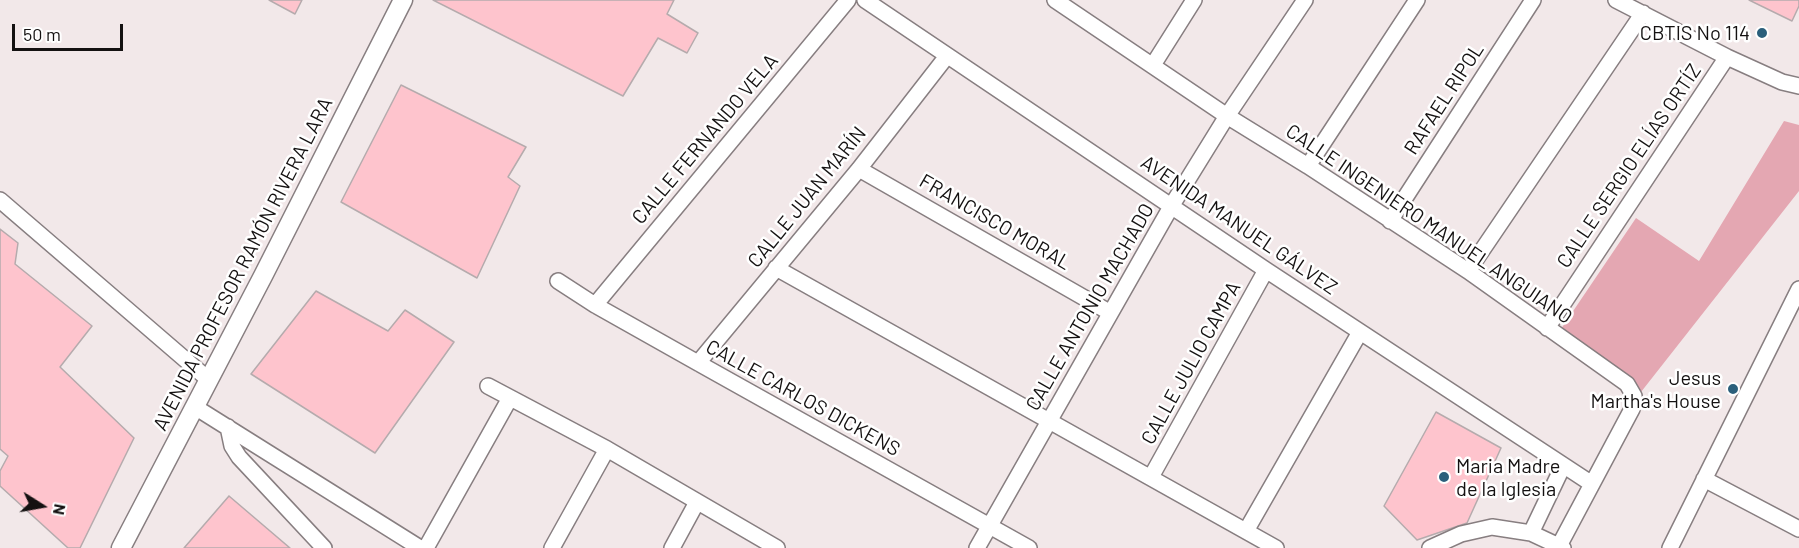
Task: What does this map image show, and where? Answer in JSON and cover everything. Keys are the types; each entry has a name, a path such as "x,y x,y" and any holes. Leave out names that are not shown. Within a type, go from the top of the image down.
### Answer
{"main road":[{"name":"AVENIDA PROFESOR RAMÓN RIVERA LARA","path":"121,548 403,0"}],"street":[{"name":"CALLE FERNANDO VELA","path":"595,305 848,0"},
{"name":"AVENIDA MANUEL GÁLVEZ","path":"865,0 1266,270 1592,484"},
{"name":"CALLE INGENIERO MANUEL ANGUIANO","path":"1055,0 1227,116 1468,271 1627,384 1634,396 1632,409 1561,547"},
{"path":"1153,65 1194,0"},
{"name":"CALLE ANTONIO MACHADO","path":"977,548 1109,312 1172,205 1227,116 1305,0"},
{"path":"1308,166 1417,0"},
{"name":"RAFAEL RIPOL","path":"1390,221 1533,0"},
{"path":"1616,0 1727,57 1782,82 1799,86"},
{"path":"1468,271 1643,13"},
{"name":"CALLE JUAN MARÍN","path":"698,363 859,169 947,56"},
{"name":"CALLE SERGIO ELÍAS ORTÍZ","path":"1547,328 1727,57"},
{"name":"FRANCISCO MORAL","path":"859,169 1109,312"},
{"path":"0,200 209,380"},
{"path":"776,268 1276,548"},
{"name":"CALLE JULIO CAMPA","path":"1151,477 1266,270"},
{"name":"CALLE CARLOS DICKENS","path":"558,281 595,305 1029,548"},
{"path":"1670,548 1799,290"},
{"path":"1246,531 1360,332"},
{"path":"488,386 607,449 777,548"},
{"path":"426,548 510,398"},
{"path":"195,407 420,548"},
{"path":"228,427 232,446 239,457 324,548"},
{"path":"552,548 607,449"},
{"path":"1531,533 1563,466"},
{"path":"1704,479 1799,529"},
{"path":"672,548 697,502"},
{"path":"1430,548 1461,534 1492,527 1531,533 1561,547"}],"shaded area":[{"path":"1784,121 1799,125 1799,191 1641,392 1561,329 1636,218 1699,261"}],"building":[{"path":"269,0 302,0 295,14"},
{"path":"433,0 674,0 667,14 698,33 687,53 658,38 623,96"},
{"path":"1749,0 1799,0 1799,6 1792,21"},
{"path":"401,85 526,147 508,177 520,186 477,278 341,202"},
{"path":"0,229 18,243 15,264 92,326 60,367 134,438 80,548 68,548 0,486 0,471 8,456 0,449"},
{"path":"316,291 388,331 405,310 454,342 375,453 251,374"},
{"name":"Maria Madre de la Iglesia","path":"1436,412 1501,448 1467,523 1417,540 1384,506"},
{"path":"229,496 290,548 184,548"}],"place":[{"name":"CBTIS No 114","path":"1762,33"},
{"name":"Jesus Martha's House","path":"1733,389"},
{"name":"Maria Madre de la Iglesia","path":"1444,477"}]}
